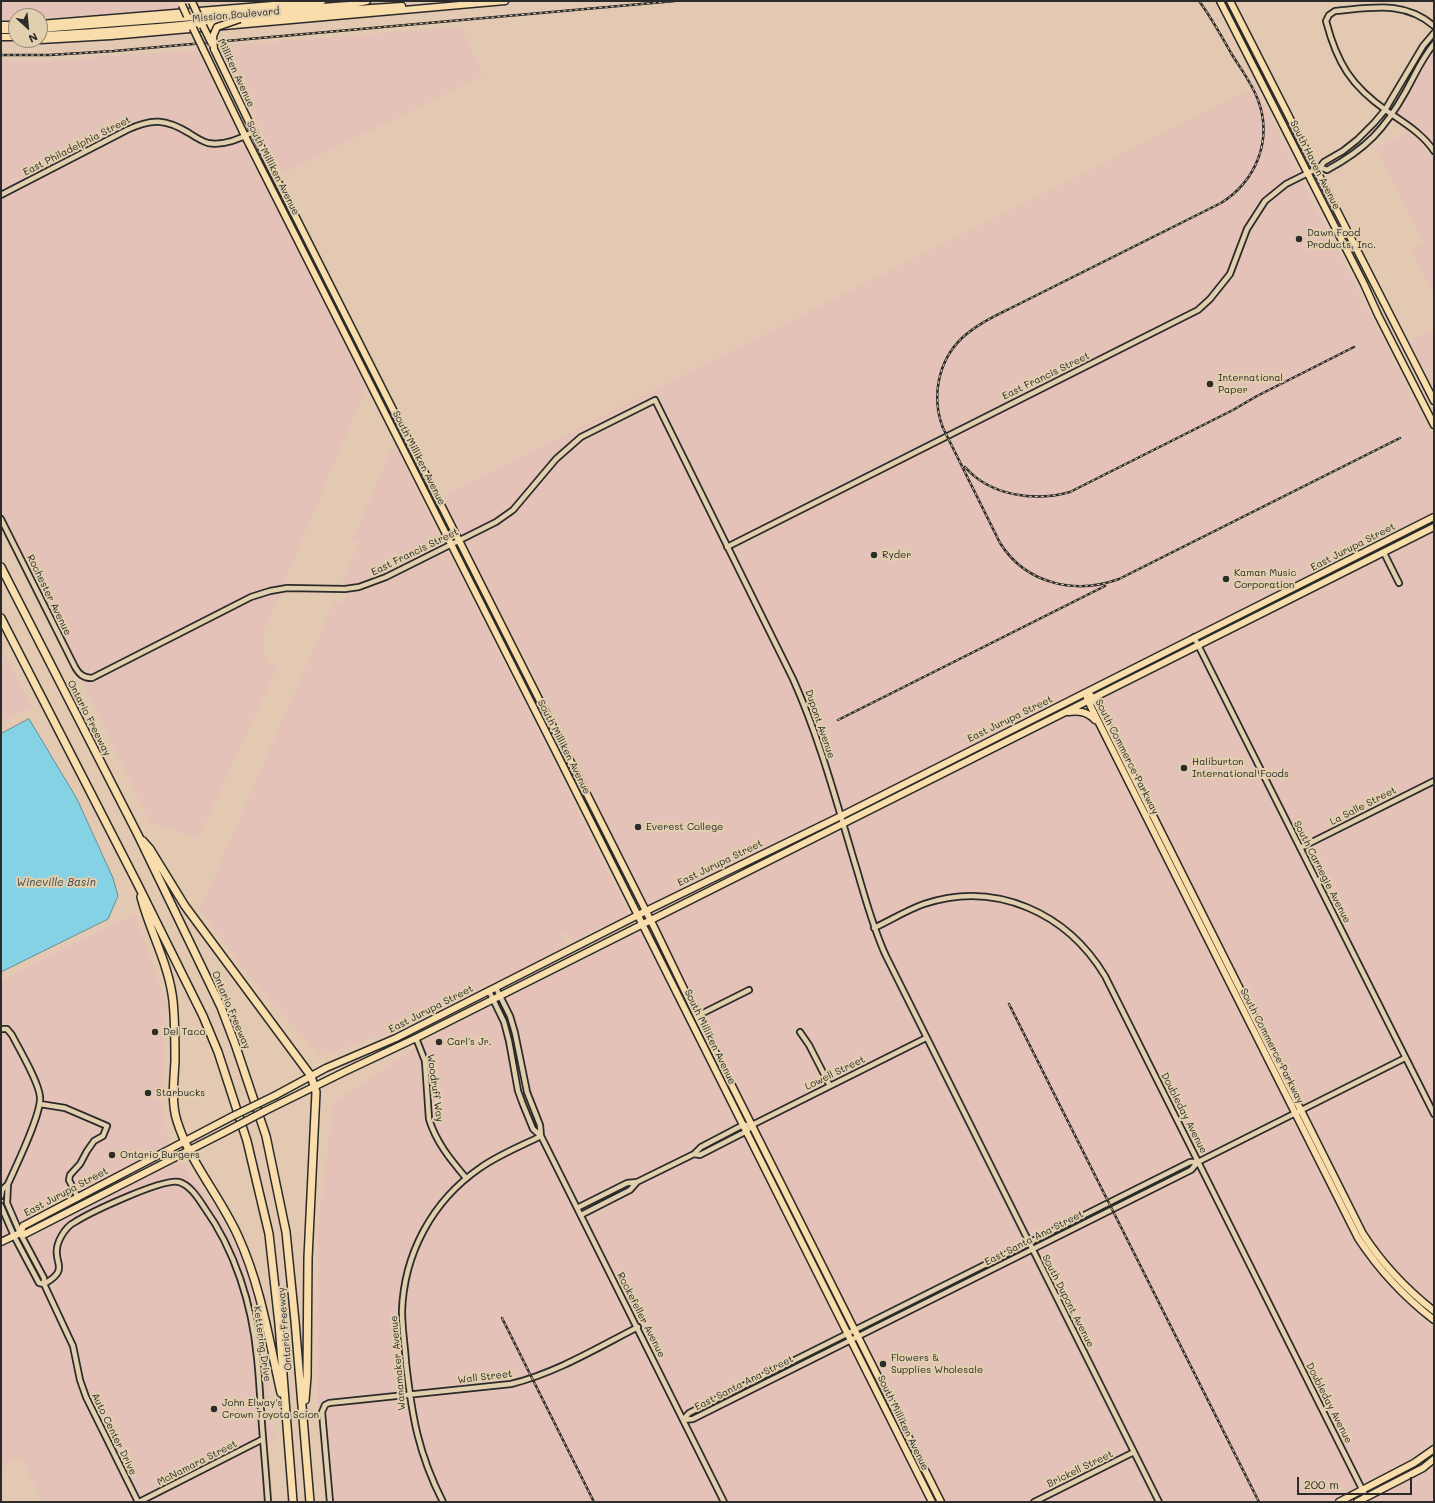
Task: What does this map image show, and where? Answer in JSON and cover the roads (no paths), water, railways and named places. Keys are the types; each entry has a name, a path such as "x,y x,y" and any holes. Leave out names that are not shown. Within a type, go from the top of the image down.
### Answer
{"highway":[{"name":"Ontario Freeway","path":"1,567 138,835 221,1007 266,1136 286,1232 304,1420 310,1502"},
{"name":"Ontario Freeway","path":"1,618 137,883 206,1023 218,1052 248,1141 268,1234 280,1324 293,1502"},
{"path":"138,835 150,849 190,912 311,1076 315,1086 308,1258 307,1377 304,1420"},
{"path":"137,883 144,908 167,969 173,1000 175,1028 173,1104 188,1150 231,1222 251,1267 263,1307 287,1421"}],"main road":[{"name":"Mission Boulevard","path":"48,23 322,1"},
{"path":"48,35 189,21 243,13 348,5 368,1"},
{"path":"200,19 240,19 356,9 486,1"},
{"name":"Mission Boulevard","path":"48,40 111,36 505,1"},
{"name":"South Haven Avenue","path":"1220,1 1434,425"},
{"name":"South Haven Avenue","path":"1230,1 1318,168 1434,401"},
{"name":"Milliken Avenue","path":"192,2 253,132"},
{"name":"South Milliken Avenue","path":"181,3 245,136 847,1333 852,1340 932,1502"},
{"path":"214,50 213,36 216,27 240,19"},
{"path":"48,29 135,26"},
{"name":"South Milliken Avenue","path":"253,132 651,920 697,1016 941,1502"},
{"path":"336,317 344,313"},
{"name":"East Jurupa Street","path":"17,1234 22,1227 326,1068 396,1038 638,915 841,816 1434,517"},
{"name":"East Jurupa Street","path":"1,1242 17,1234 25,1234 315,1086 416,1038 1062,713 1434,528"},
{"path":"1309,591 1309,586 1312,583 1341,569 1347,561"},
{"path":"1253,619 1259,612 1285,599 1288,595 1287,591"},
{"name":"South Commerce Parkway","path":"1087,692 1298,1112 1358,1238 1378,1268 1399,1291 1434,1320"},
{"name":"South Commerce Parkway","path":"1091,699 1100,726 1298,1112 1363,1234 1372,1249 1384,1264 1404,1285 1434,1311"},
{"path":"1062,713 1078,711 1087,713 1100,726"},
{"path":"1339,1502 1414,1463 1434,1449"},
{"path":"1357,1502 1423,1468 1434,1459"}],"street":[{"path":"1434,26 1421,15 1404,8 1388,6 1335,11 1332,12 1326,21 1335,49 1344,68 1361,89 1385,110 1413,129 1428,142 1434,151"},
{"name":"East Francis Street","path":"727,547 1198,310 1210,299 1230,274 1247,229 1265,201 1286,184 1308,174 1324,162 1343,151 1374,124 1385,110 1410,65 1434,33"},
{"name":"East Francis Street","path":"1318,168 1327,170 1356,153 1379,131 1392,114 1422,61 1434,44"},
{"name":"East Philadelphia Street","path":"1,195 127,130 148,122 161,121 170,123 197,138 213,144 229,142 253,132"},
{"name":"East Francis Street","path":"84,677 89,678 96,676 259,594 270,590 287,588 331,590 359,587 386,577 496,522 512,510 556,459 581,437 655,400"},
{"name":"Dupont Avenue","path":"655,400 808,712 874,928 889,964 940,1066"},
{"name":"Rochester Avenue","path":"1,519 75,667 84,677"},
{"path":"1384,553 1399,583"},
{"name":"South Carnegie Avenue","path":"1194,637 1434,1114"},
{"name":"La Salle Street","path":"1300,848 1434,781"},
{"name":"Doubleday Avenue","path":"874,928 924,904 956,897 989,897 1021,904 1045,916 1063,927 1087,949 1105,976 1366,1497"},
{"name":"Rockefeller Avenue","path":"496,988 516,1032 527,1092 540,1125 541,1136 638,1327 724,1502"},
{"path":"697,1016 750,990"},
{"name":"Rockefeller Avenue","path":"489,991 505,1026 518,1091 533,1129 541,1136"},
{"name":"Auto Center Drive","path":"1,1029 7,1029 12,1034 36,1082 40,1097 38,1114 8,1184 7,1203 17,1234"},
{"path":"800,1032 809,1045 830,1086"},
{"name":"Woodruff Way","path":"416,1038 425,1061 428,1119 440,1146 466,1178"},
{"name":"Lowell Street","path":"577,1208 627,1184 637,1182 694,1154 701,1147 743,1125 752,1124 926,1038"},
{"name":"East Santa Ana Street","path":"683,1420 693,1419 852,1340 1190,1170 1198,1162 1405,1058"},
{"name":"South Dupont Avenue","path":"940,1066 1159,1502"},
{"path":"40,1104 64,1108 107,1126 103,1136 94,1141 80,1164 70,1176 69,1180 78,1198"},
{"name":"Lowell Street","path":"694,1154 700,1155 746,1132 752,1124"},
{"name":"Wanamaker Avenue","path":"443,1502 423,1456 415,1430 402,1318 403,1294 409,1265 417,1242 431,1217 448,1195 466,1178 494,1160 541,1136"},
{"name":"East Santa Ana Street","path":"683,1420 689,1413 847,1333 1190,1162 1198,1162"},
{"name":"Kettering Drive","path":"44,1284 55,1277 58,1272 59,1266 56,1254 63,1234 70,1224 119,1200 170,1181 185,1185 204,1207 220,1234 236,1268 247,1303 257,1356 268,1502"},
{"name":"Lowell Street","path":"581,1215 630,1190 637,1182"},
{"name":"Auto Center Drive","path":"1,1196 2,1190 8,1184"},
{"name":"Auto Center Drive","path":"1,1206 44,1278 44,1284 73,1346 80,1380 89,1406 138,1502"},
{"name":"Wall Street","path":"330,1502 322,1412 325,1405 333,1402 511,1384 554,1369 638,1327"},
{"name":"McNamara Street","path":"138,1502 264,1439"},
{"name":"Brickell Street","path":"1034,1502 1134,1452"}],"water":[{"name":"Wineville Basin","path":"29,719 77,799 113,878 118,896 108,919 1,972 1,734"}],"railway":[{"path":"1,55 49,55 114,51 675,1"},
{"path":"1199,1 1249,82 1258,100 1262,115 1262,144 1252,171 1244,183 1221,203 997,315 967,333 954,347 942,368 937,392 939,416 943,428 1000,543 1011,557 1023,568 1037,577 1069,585 1086,586 1102,584 1119,579 1400,438"},
{"path":"965,467 975,477 987,485 1014,494 1042,496 1070,492 1354,347"},
{"path":"838,720 1105,586"},
{"path":"1009,1004 1259,1502"},
{"path":"502,1318 594,1502"}],"place":[{"name":"Dawn Food Products, Inc.","path":"1299,239"},
{"name":"International Paper","path":"1210,384"},
{"name":"Ryder","path":"874,555"},
{"name":"Kaman Music Corporation","path":"1226,579"},
{"name":"Haliburton International Foods","path":"1184,768"},
{"name":"Everest College","path":"638,827"},
{"name":"Del Taco","path":"155,1032"},
{"name":"Carl's Jr.","path":"439,1042"},
{"name":"Starbucks","path":"148,1093"},
{"name":"Ontario Burgers","path":"112,1155"},
{"name":"Flowers & Supplies Wholesale","path":"883,1364"},
{"name":"John Elway's Crown Toyota Scion","path":"214,1409"}]}
